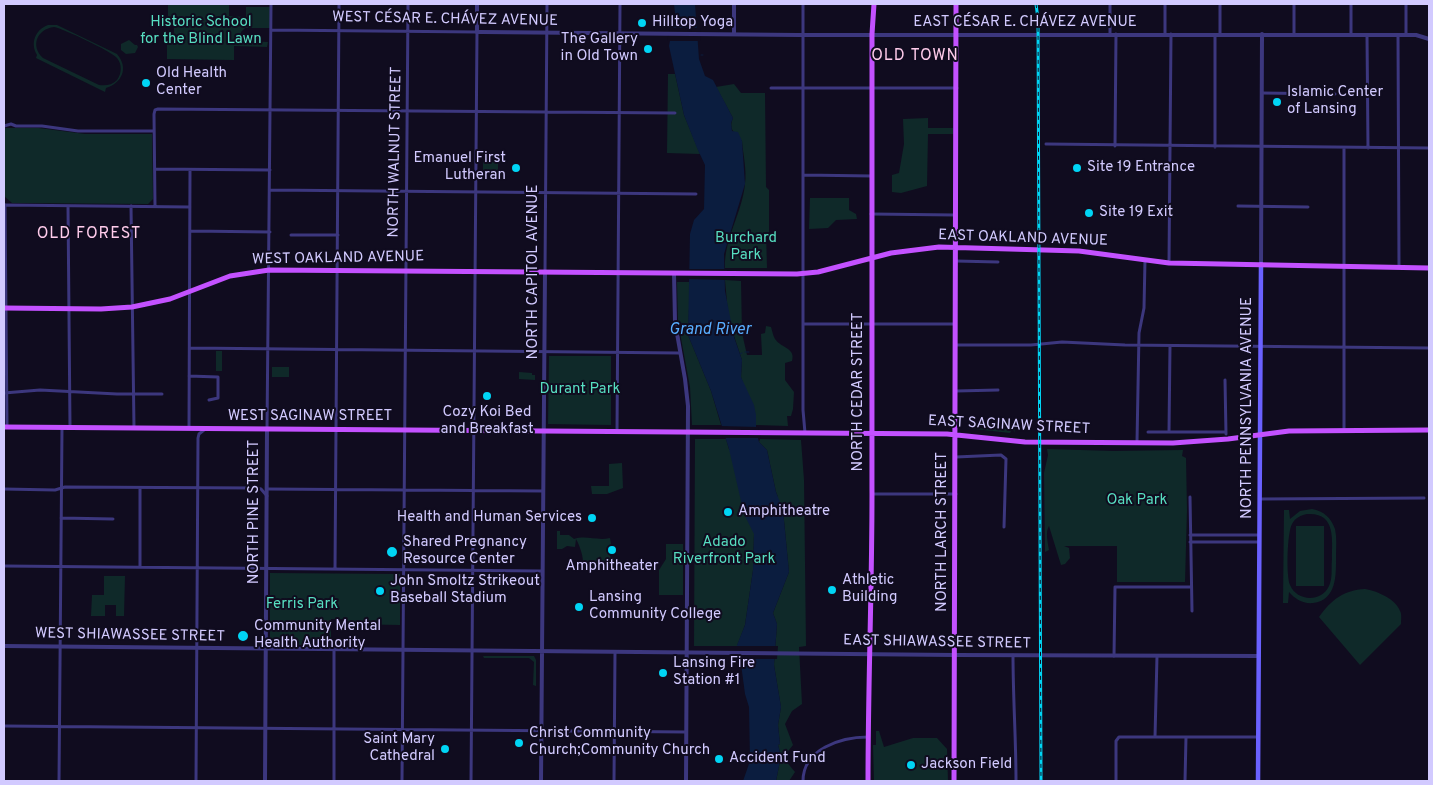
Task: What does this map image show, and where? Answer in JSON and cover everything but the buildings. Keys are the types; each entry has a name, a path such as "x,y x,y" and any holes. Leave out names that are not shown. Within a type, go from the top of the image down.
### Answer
{"main road":[{"name":"NORTH CEDAR STREET","path":"868,781 872,494 871,214 872,34 874,4"},
{"name":"NORTH LARCH STREET","path":"954,781 957,4"},
{"name":"EAST OAKLAND AVENUE","path":"618,273 803,274 919,249 956,248 1079,251 1169,263 1429,268"},
{"name":"NORTH PENNSYLVANIA AVENUE","path":"1258,781 1261,264"},
{"name":"WEST OAKLAND AVENUE","path":"5,308 132,308 170,299 230,276 269,270 618,273"},
{"name":"WEST SAGINAW STREET","path":"5,427 617,432"},
{"name":"EAST SAGINAW STREET","path":"617,432 688,431 956,435 1025,442 1173,443 1228,439 1289,431 1429,430"}],"street":[{"name":"NORTH PINE STREET","path":"265,781 271,4"},
{"path":"335,569 339,4"},
{"name":"NORTH WALNUT STREET","path":"402,781 408,4"},
{"path":"471,781 477,4"},
{"name":"NORTH CAPITOL AVENUE","path":"541,781 547,4"},
{"path":"617,432 620,4"},
{"path":"734,4 734,34"},
{"path":"803,4 803,410 805,433"},
{"path":"1110,4 1110,34"},
{"path":"1165,4 1168,34 1170,146 1169,263"},
{"path":"1215,147 1220,4"},
{"path":"1294,4 1294,34"},
{"path":"1351,4 1351,35"},
{"path":"1406,4 1406,35"},
{"name":"WEST CÉSAR E. CHÁVEZ AVENUE","path":"271,30 620,33"},
{"name":"EAST CÉSAR E. CHÁVEZ AVENUE","path":"620,33 803,35 1294,34 1416,35 1429,39"},
{"path":"1115,146 1116,34"},
{"name":"NORTH PENNSYLVANIA AVENUE","path":"1261,264 1262,34"},
{"path":"1367,35 1368,148"},
{"path":"1398,35 1399,267"},
{"path":"771,88 957,88"},
{"path":"1262,93 1335,94"},
{"path":"156,206 154,131 155,110 158,109 675,113"},
{"path":"4,126 11,124 16,126 42,126 78,131 154,131"},
{"path":"1046,144 1429,148"},
{"path":"1344,148 1344,430"},
{"path":"155,169 270,170"},
{"path":"189,428 190,170"},
{"path":"803,175 872,176"},
{"path":"270,190 696,194"},
{"path":"5,427 4,205 190,207"},
{"path":"68,206 70,427"},
{"path":"131,206 134,428"},
{"path":"1238,206 1308,207"},
{"path":"871,214 956,215"},
{"path":"191,232 270,232"},
{"path":"291,235 338,235"},
{"path":"1137,442 1139,332 1144,308 1145,260"},
{"path":"956,261 998,262"},
{"path":"674,274 675,322 687,390 688,431 686,781"},
{"path":"803,324 956,324"},
{"path":"956,345 1032,345 1070,342 1170,346 1429,348"},
{"path":"1169,432 1170,346"},
{"path":"190,348 680,353"},
{"path":"189,376 218,377 218,398 209,400"},
{"path":"1225,380 1226,432 1228,439"},
{"path":"5,392 40,390 162,394"},
{"path":"956,391 998,390"},
{"path":"59,781 62,427"},
{"path":"196,781 198,438 202,431 206,429"},
{"path":"1148,432 1226,432"},
{"path":"956,457 1000,455 1006,459 1004,527"},
{"path":"140,488 140,568"},
{"path":"4,489 257,488 264,492 267,497"},
{"path":"267,489 543,491"},
{"path":"872,494 956,494"},
{"path":"1190,497 1192,611"},
{"path":"1260,499 1424,498"},
{"path":"61,518 113,519"},
{"path":"1190,535 1260,535"},
{"path":"1190,542 1259,542"},
{"path":"4,566 542,571"},
{"path":"1114,656 1114,587 1191,587"},
{"name":"WEST SHIAWASSEE STREET","path":"4,646 615,652"},
{"path":"334,650 334,781"},
{"path":"614,781 615,652"},
{"name":"EAST SHIAWASSEE STREET","path":"615,652 1013,656 1259,656"},
{"path":"1013,656 1016,781"},
{"path":"1155,737 1157,656"},
{"path":"4,726 686,732"},
{"path":"803,781 803,772 807,763 824,748 849,738 868,737"},
{"path":"1116,781 1116,741 1119,737 1258,737"},
{"path":"1185,781 1186,737"}],"green space":[{"name":"Historic School for the Blind Lawn","path":"168,4 229,4 229,16 246,17 246,7 270,7 270,28 245,28 241,32 242,38 246,41 268,42 267,47 234,46 234,60 167,59 167,33 174,33 174,24 168,23"},
{"path":"57,25 117,54 123,65 120,79 112,86 106,88 105,92 36,58 35,37 44,27","holes":["54,27 77,36 117,58 121,69 117,80 109,85 99,85 43,58 37,48 37,39 48,28"]},
{"path":"129,40 138,47 135,53 126,54 121,50 121,44"},
{"path":"668,74 675,74 684,115 700,154 667,153"},
{"name":"Burchard Park","path":"734,84 741,93 765,93 766,187 769,190 769,232 766,232 767,268 725,268 727,246 743,195 746,173 742,141 733,131 731,125 733,118 716,87"},
{"path":"928,118 928,128 953,128 953,134 928,134 927,186 901,193 892,192 892,175 899,173 904,144 903,119"},
{"path":"4,128 39,128 85,134 152,134 153,199 148,204 12,203 4,196"},
{"path":"483,162 498,162 498,170 483,170"},
{"path":"810,198 849,198 849,210 856,214 857,219 836,220 828,228 809,229"},
{"name":"Burchard Park","path":"725,280 741,281 742,333 747,355 762,355 761,334 765,333 766,326 771,327 775,339 792,353 792,361 785,363 785,380 794,392 791,416 787,416 788,426 756,425 741,377 742,360 728,313"},
{"name":"Burchard Park","path":"677,282 690,282 688,335 711,391 721,425 692,425 690,387 678,322"},
{"path":"216,351 222,351 222,371 216,371"},
{"name":"Durant Park","path":"549,356 611,356 611,425 548,424"},
{"path":"272,367 289,367 289,377 272,377"},
{"path":"519,372 532,373 532,375 535,375 535,380 519,379"},
{"path":"966,428 1015,429 1014,433 1014,431 1011,431 1010,433"},
{"name":"Adado Riverfront Park","path":"695,439 726,439 729,449 778,497 767,450 759,442 760,439 801,440 804,480 806,646 799,647 802,704 792,711 785,724 793,745 785,755 787,758 785,760 795,772 789,781 776,781 781,756 778,745 780,744 778,725 781,707 774,665 777,624 773,613 789,572 783,510 754,534 753,570 745,625 737,646 694,646"},
{"name":"Oak Park","path":"1047,449 1113,451 1183,450 1182,456 1186,458 1187,510 1185,582 1117,582 1117,546 1064,546 1069,548 1070,558 1065,564 1061,565 1049,526 1047,534 1049,550 1045,552 1044,473 1048,455"},
{"path":"622,463 623,488 607,494 592,494 591,486 609,486 609,464"},
{"path":"1312,509 1320,511 1329,518 1335,529 1336,571 1334,586 1327,597 1321,601 1313,603 1303,602 1289,592 1288,603 1283,603 1284,510 1289,510 1290,519 1300,511","holes":["1305,514 1323,517 1328,522 1332,535 1331,576 1326,591 1321,595 1310,598 1298,595 1290,585 1288,545 1290,529 1295,520"]},
{"path":"1296,526 1324,526 1324,586 1296,586"},
{"path":"557,531 560,531 560,535 569,535 574,539 610,538 611,544 608,551 612,570 582,570 582,554 576,539 575,547 567,546 557,549"},
{"path":"666,544 683,544 683,595 659,595 659,570 666,559"},
{"name":"Ferris Park","path":"270,573 400,574 400,625 346,624 344,619 331,619 331,645 270,645"},
{"path":"104,576 125,576 124,616 116,616 116,605 105,605 105,616 91,616 92,595 104,595"},
{"path":"1365,589 1380,594 1395,603 1401,612 1401,624 1360,665 1319,617 1339,597 1351,591"},
{"path":"483,656 534,656 536,660 536,686 533,685 534,662 529,658 484,658"},
{"name":"Jackson Field","path":"876,731 879,731 884,747 913,738 937,738 947,749 948,781 874,781 873,745 876,745"}],"water":[{"name":"Grand River","path":"674,4 695,4 699,59 705,76 713,80 733,118 731,123 732,131 738,132 742,141 745,184 724,254 725,291 734,337 742,360 741,377 754,405 759,442 767,450 776,492 783,510 789,572 773,613 777,624 774,665 781,707 778,725 780,744 778,745 781,756 776,781 743,781 750,761 749,707 745,694 741,664 737,660 737,645 745,625 753,570 754,534 744,514 729,449 711,391 688,335 690,234 694,220 704,209 705,165 684,115 669,46 675,13"}],"pier":[{"path":"670,28 700,28 701,41 667,41"},
{"path":"688,269 727,269 727,280 687,279"},
{"path":"720,426 758,427 761,438 723,438"},
{"path":"735,646 778,646 777,659 735,659"}],"railway":[{"path":"1036,4 1038,19 1041,781"}],"place":[{"name":"Hilltop Yoga","path":"642,23"},
{"name":"The Gallery in Old Town","path":"648,49"},
{"name":"Old Health Center","path":"146,83"},
{"name":"Islamic Center of Lansing","path":"1277,102"},
{"name":"Emanuel First Lutheran","path":"516,168"},
{"name":"Site 19 Entrance","path":"1077,168"},
{"name":"Site 19 Exit","path":"1089,213"},
{"name":"Cozy Koi Bed and Breakfast","path":"487,396"},
{"name":"Amphitheatre","path":"728,512"},
{"name":"Health and Human Services","path":"592,518"},
{"name":"Amphitheater","path":"612,550"},
{"name":"Shared Pregnancy Resource Center","path":"392,552"},
{"name":"Athletic Building","path":"832,590"},
{"name":"John Smoltz Strikeout Baseball Stadium","path":"380,591"},
{"name":"Lansing Community College","path":"579,607"},
{"name":"Community Mental Health Authority","path":"243,636"},
{"name":"Lansing Fire Station #1","path":"663,673"},
{"name":"Christ Community Church;Community Church","path":"519,743"},
{"name":"Saint Mary Cathedral","path":"445,749"},
{"name":"Accident Fund","path":"719,759"},
{"name":"Jackson Field","path":"911,765"}],"district":[{"name":"OLD TOWN","path":"915,57"},
{"name":"OLD FOREST","path":"89,235"}]}
